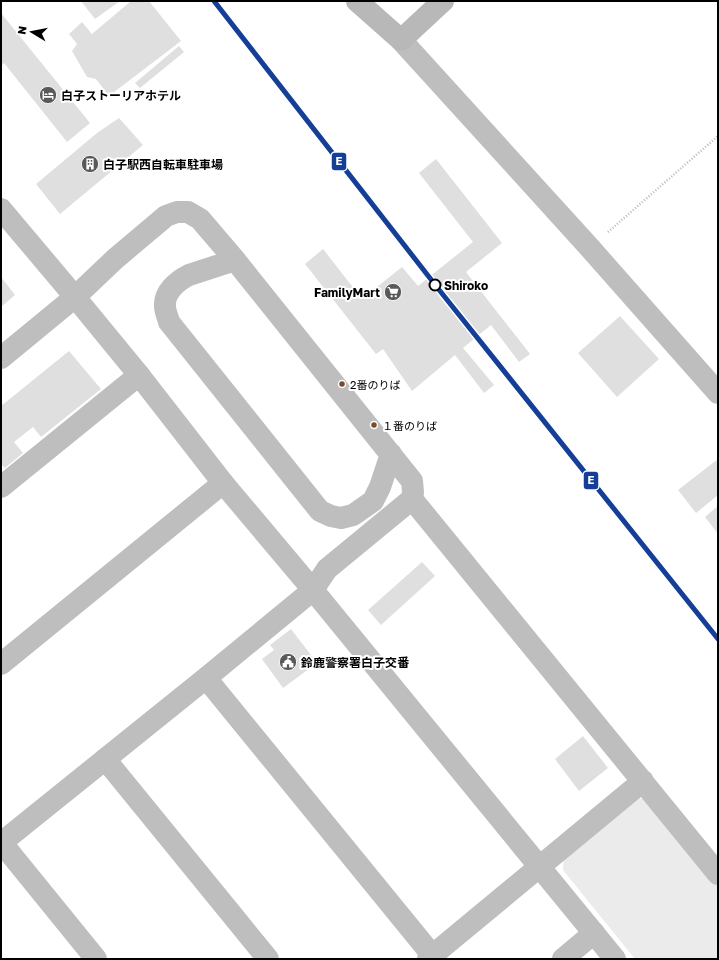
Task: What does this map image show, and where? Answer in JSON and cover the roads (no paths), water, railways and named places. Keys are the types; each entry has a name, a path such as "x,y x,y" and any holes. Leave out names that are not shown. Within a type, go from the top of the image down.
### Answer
{"main road":[{"path":"357,1 401,40 443,1"}],"street":[{"path":"401,40 590,248 718,393"},
{"path":"1,209 139,375 223,483 313,590 615,959"},
{"path":"1,358 75,297 115,259 166,216 177,212 188,212 200,218 235,260 412,481 414,492 412,499 327,569 313,590 206,678 1,842 96,959"},
{"path":"235,260 193,273 183,278 173,286 166,296 165,306 169,322 320,511 331,516 341,518 353,515 373,502 380,487 391,454"},
{"path":"1,487 139,375"},
{"path":"1,664 223,483"},
{"path":"412,499 718,874"},
{"path":"206,678 430,957 643,781"},
{"path":"105,759 268,959"},
{"path":"563,959 594,933"}],"place":[{"name":"白子ストーリアホテル","path":"48,95"},
{"name":"白子駅西自転車駐車場","path":"90,164"},
{"name":"Shiroko","path":"435,285"},
{"name":"FamilyMart","path":"393,292"},
{"name":"2番のりば","path":"342,384"},
{"name":"１番のりば","path":"374,425"},
{"name":"鈴鹿警察署白子交番","path":"288,662"}]}
